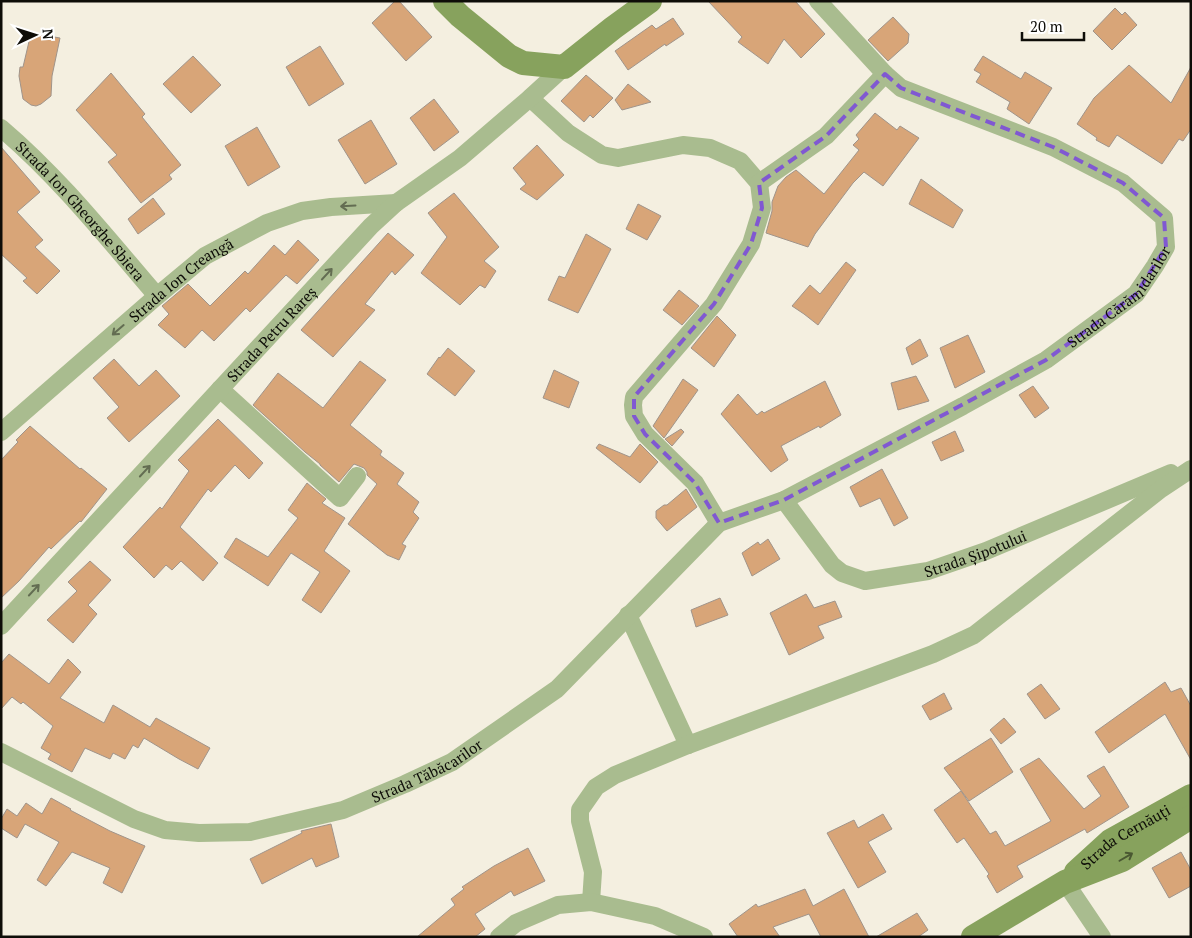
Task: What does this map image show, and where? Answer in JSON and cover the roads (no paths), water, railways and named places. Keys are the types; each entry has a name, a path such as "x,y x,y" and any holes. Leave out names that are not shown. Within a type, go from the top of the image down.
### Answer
{"street":[{"path":"444,1 509,56 523,63 564,67 650,1"},
{"name":"Strada Cărămidarilor","path":"784,500 1046,360 1136,294 1166,247 1164,218 1123,183 1053,147 902,88 885,74 818,1"},
{"name":"Strada Petru Rareș","path":"1,626 371,226 396,203 460,158 564,67"},
{"path":"759,183 826,136 885,74"},
{"path":"530,98 568,133 602,155 618,158 683,145 710,148 740,161 759,183 762,208 752,244 714,304 634,397 633,405 634,416 644,434 695,483 719,523"},
{"name":"Strada Ion Gheorghe Sbiera","path":"1,128 39,162 83,209 156,296"},
{"name":"Strada Ion Creangă","path":"1,432 156,296 205,256 267,223 302,211 331,207 396,203"},
{"path":"220,389 340,498 357,476"},
{"name":"Strada Șipotului","path":"784,500 832,565 842,573 865,581 928,571 986,551 1191,464"},
{"path":"591,902 593,872 580,821 580,810 596,787 615,775 688,745 933,654 974,635 1154,495 1191,469"},
{"name":"Strada Tăbăcarilor","path":"1,752 134,819 165,830 199,833 250,832 343,810 452,762 557,689 719,523 784,500"},
{"path":"628,615 688,745"},
{"name":"Strada Cernăuți","path":"1064,882 1110,840 1191,796"},
{"name":"Strada Cernăuți","path":"973,937 1064,882 1122,860 1191,817"},
{"path":"1064,882 1102,937"},
{"path":"499,937 516,923 558,905 591,902 655,916 704,937"}]}
